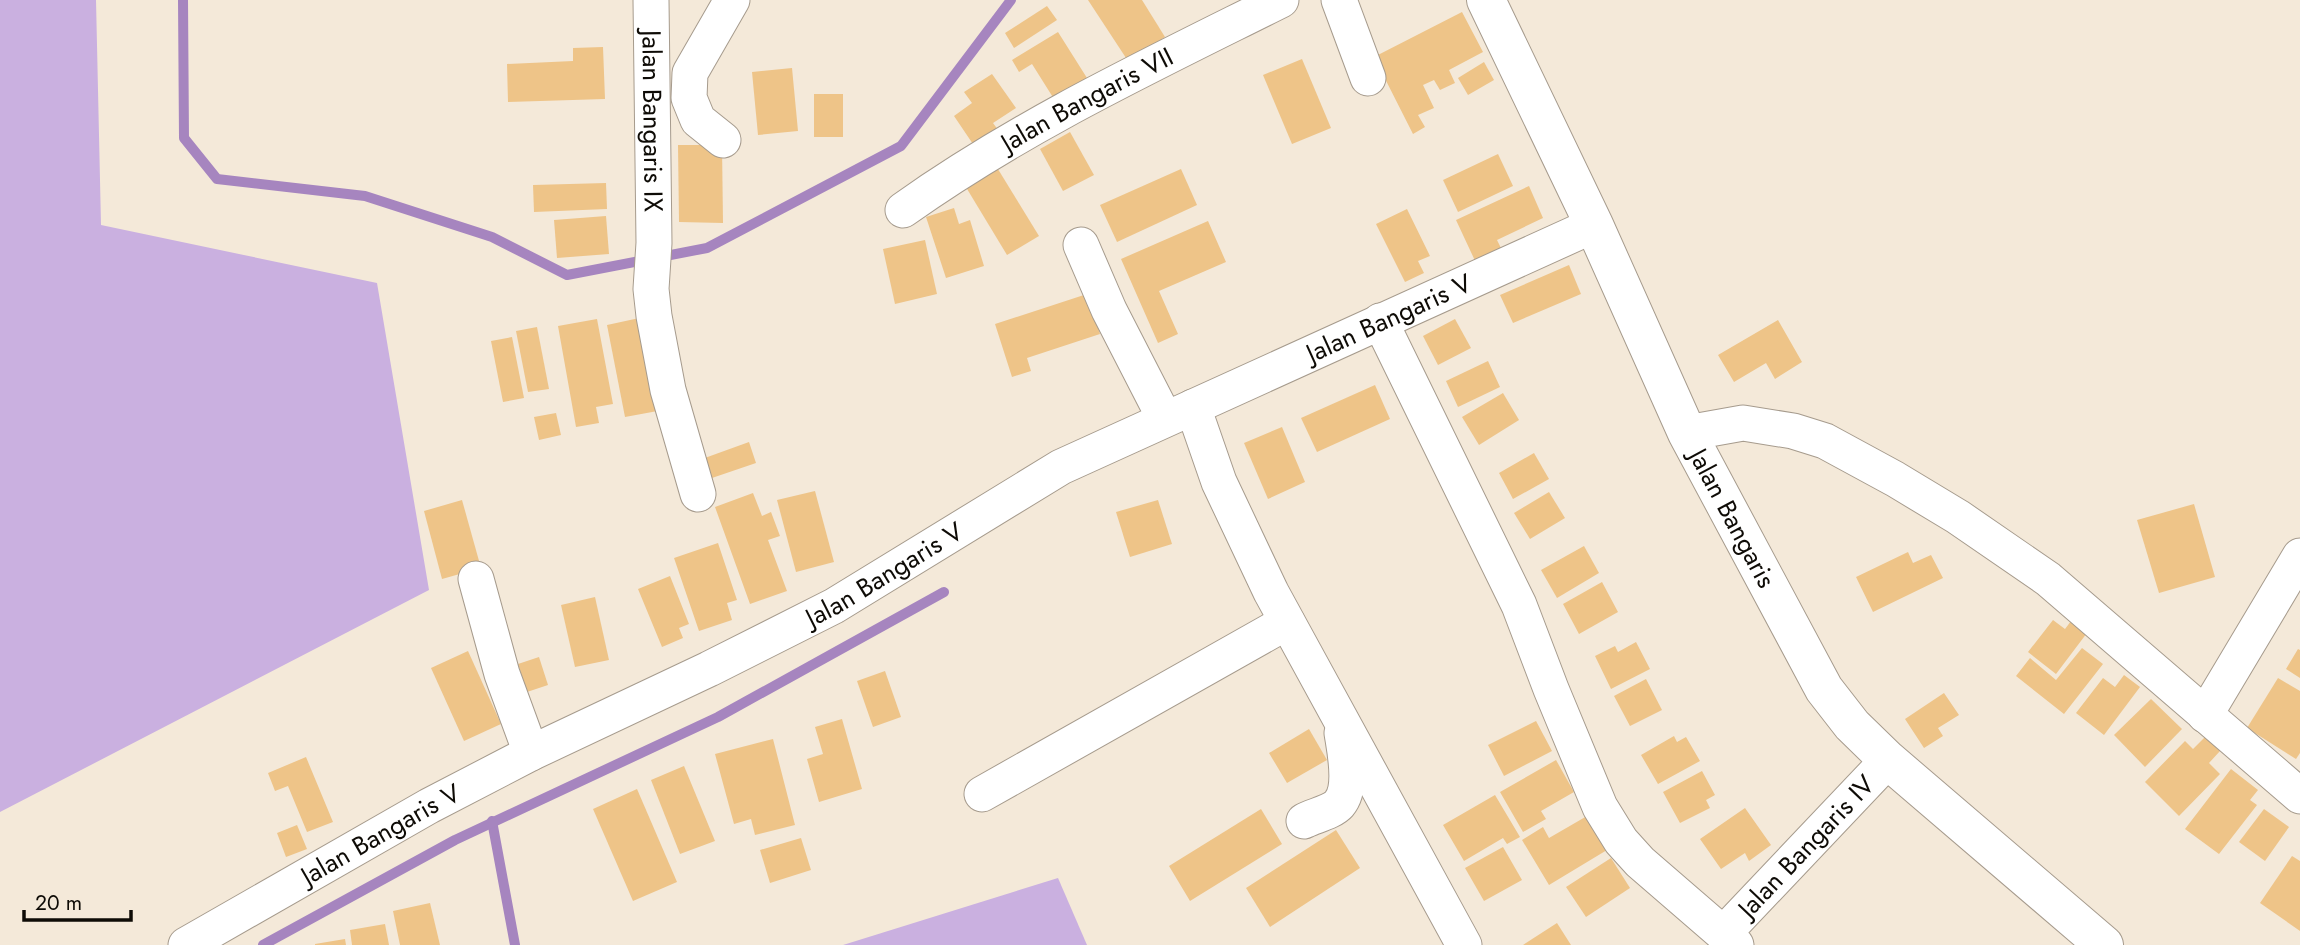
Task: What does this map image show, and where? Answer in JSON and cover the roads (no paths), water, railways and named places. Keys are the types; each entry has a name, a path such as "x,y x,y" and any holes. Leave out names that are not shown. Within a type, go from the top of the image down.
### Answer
{"street":[{"name":"Jalan Bangaris IX","path":"651,0 654,260 651,289 668,390 698,494"},
{"path":"723,140 698,120 689,98 690,73 732,0"},
{"name":"Jalan Bangaris VII","path":"903,210 948,178 1062,110 1281,0"},
{"path":"1339,0 1368,78"},
{"name":"Jalan Bangaris","path":"1486,0 1594,225 1687,433 1824,689 1852,725 1888,760 2104,945"},
{"name":"Jalan Bangaris V","path":"186,945 429,807 531,753 709,669 834,606 1061,467 1594,225"},
{"path":"1081,244 1109,310 1179,413 1219,482 1287,622 1464,945"},
{"path":"1380,321 1519,605 1550,689 1600,807 1621,841 1640,862 1729,939"},
{"path":"1687,433 1743,423 1793,431 1825,442 1895,479 1958,517 2048,579 2300,796"},
{"path":"2205,715 2300,556"},
{"path":"476,579 502,674 531,753"},
{"path":"982,794 1287,622"},
{"path":"1304,821 1338,805 1344,792 1347,770 1341,723"},
{"name":"Jalan Bangaris IV","path":"1729,939 1888,760"}],"waterway":[{"path":"183,0 184,138 217,179 365,196 492,237 567,275 707,248 901,146 1011,0"},
{"path":"263,945 455,840 718,717 944,592"},
{"path":"492,821 515,945"}]}
